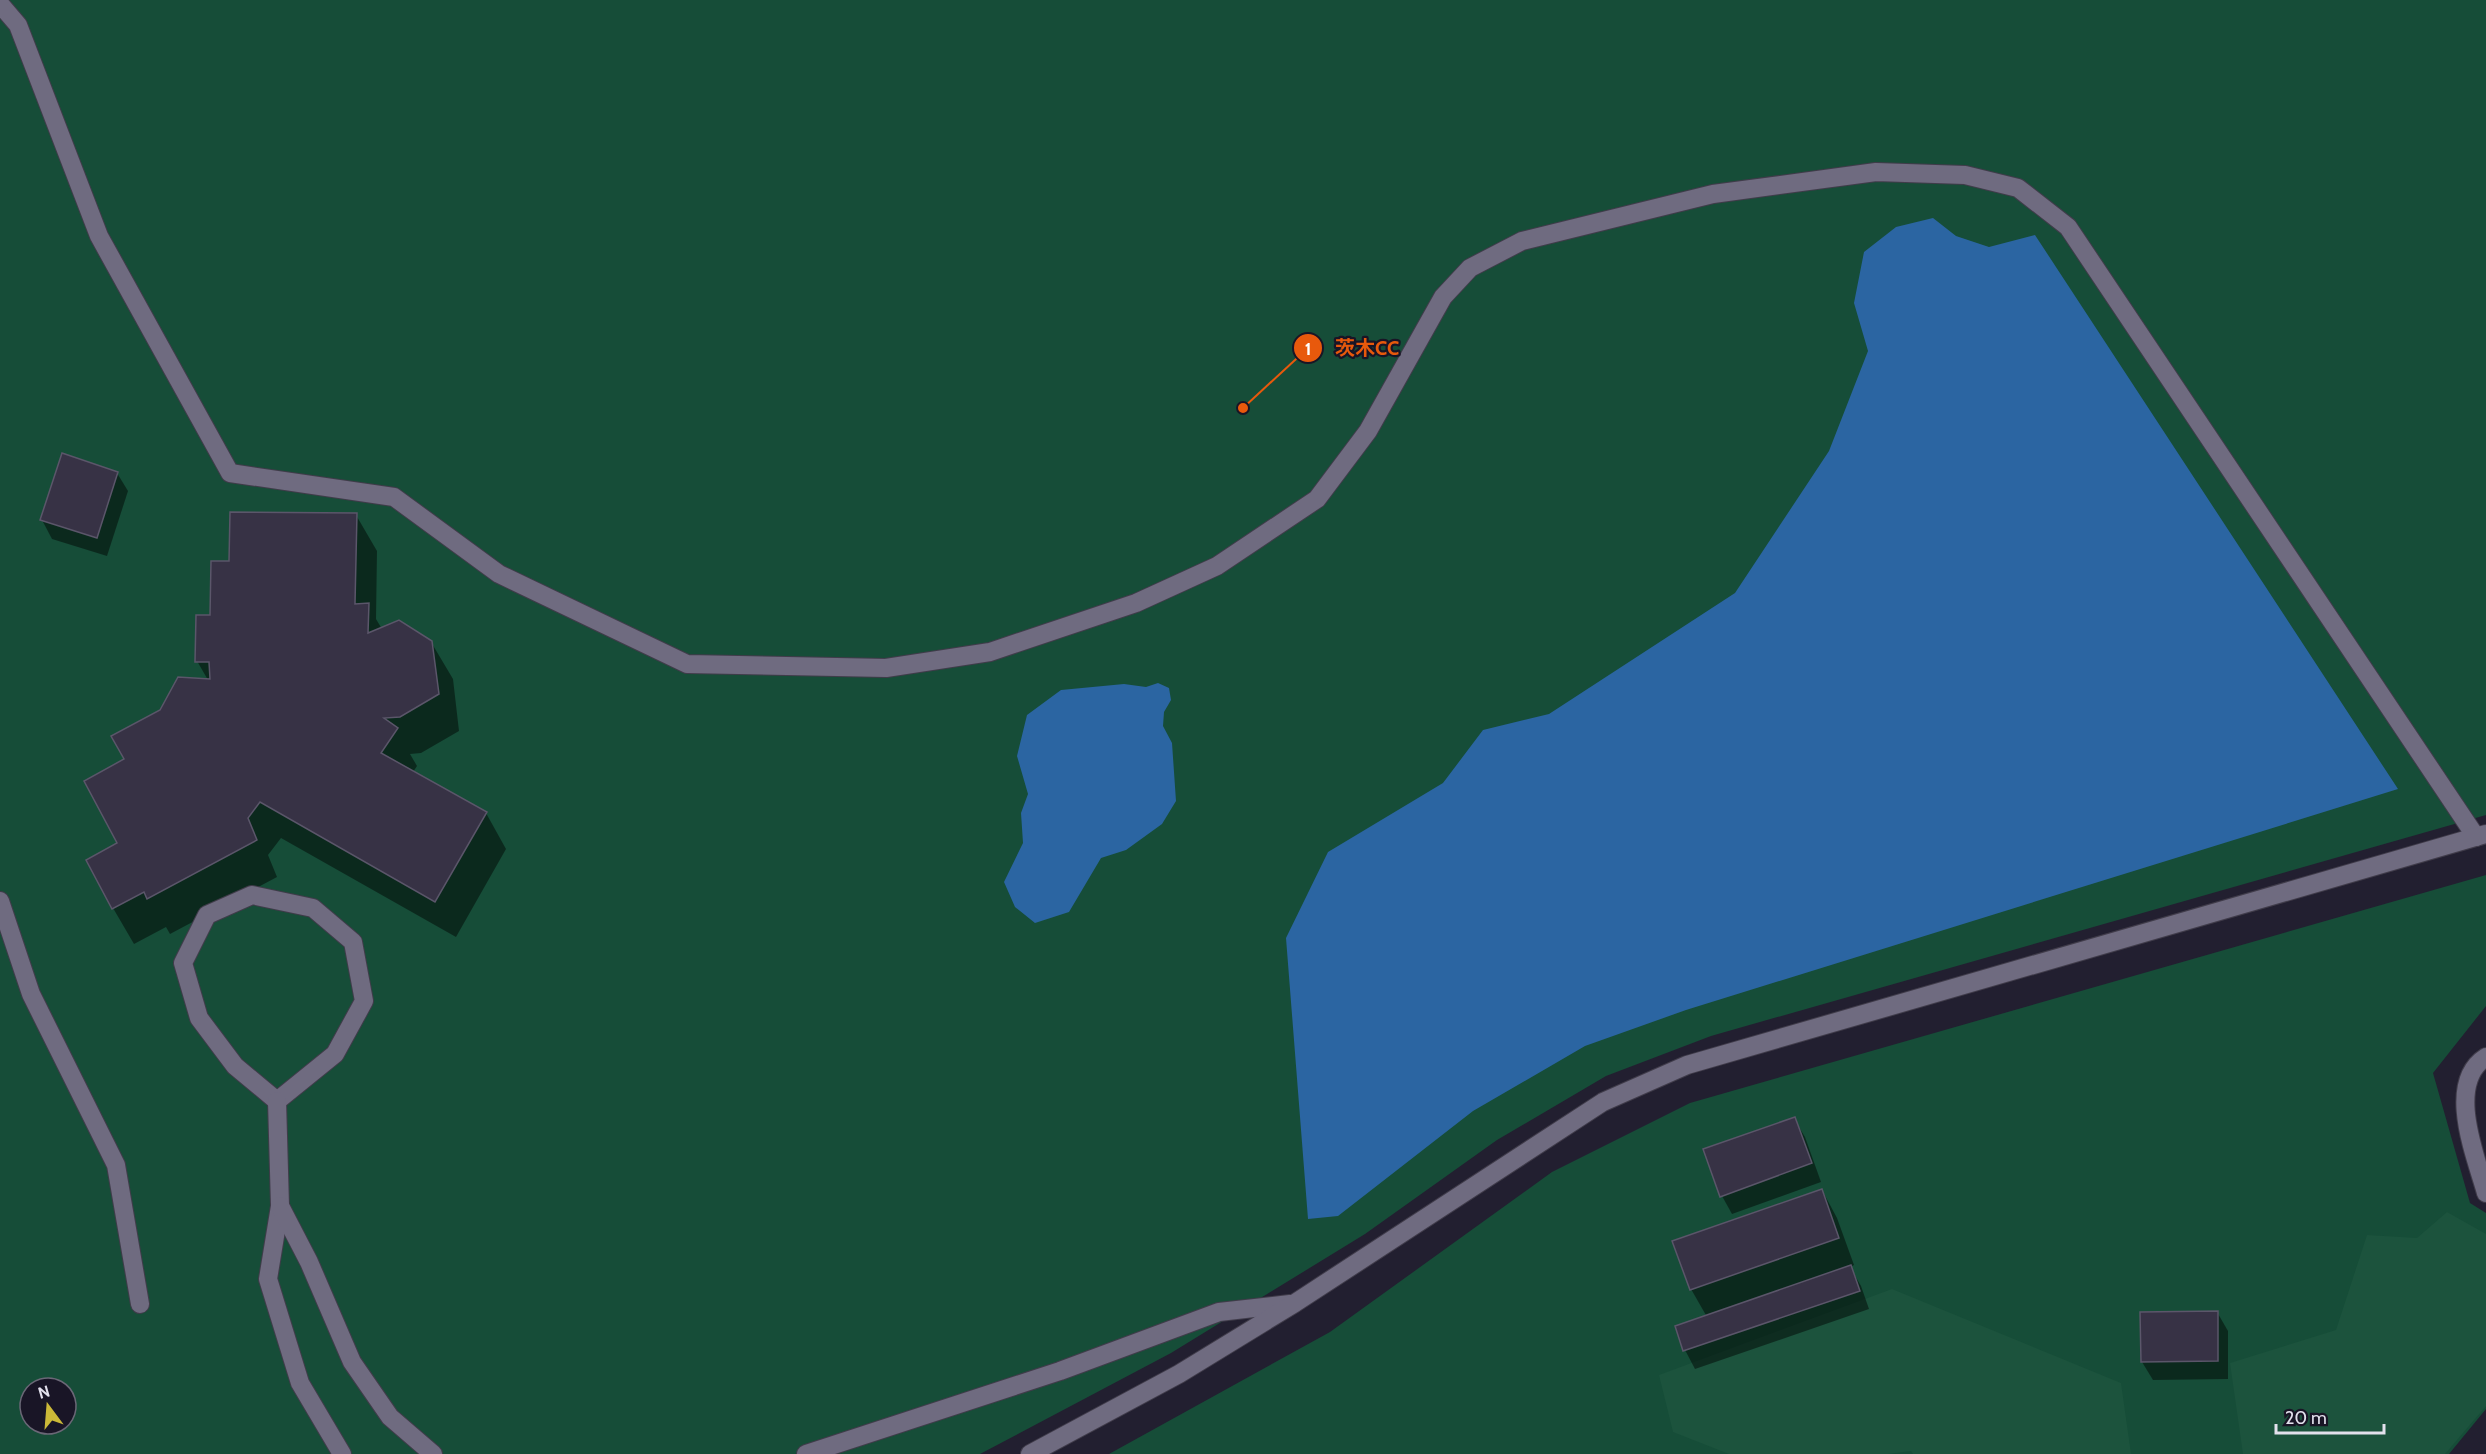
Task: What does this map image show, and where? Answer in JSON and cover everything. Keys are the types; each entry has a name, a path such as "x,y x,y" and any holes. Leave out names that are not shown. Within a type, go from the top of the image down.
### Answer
{"street":[{"path":"0,4 18,25 99,236 230,473 394,496 499,574 687,664 886,668 990,652 1136,603 1216,566 1317,499 1368,431 1443,297 1470,268 1522,241 1713,194 1876,172 1965,175 2018,188 2068,227 2481,836 1687,1065 1603,1102 1295,1303 1179,1374 1030,1454"},
{"path":"277,1101 335,1054 364,1001 353,942 313,908 252,896 207,915 183,963 199,1018 235,1066 277,1101 280,1206 268,1279 300,1383 342,1454"},
{"path":"0,900 31,994 116,1165 140,1304"},
{"path":"2486,1058 2468,1081 2464,1111 2486,1193"},
{"path":"280,1206 309,1262 352,1362 390,1417 433,1454"},
{"path":"806,1454 1060,1371 1219,1312 1295,1303"}],"green space":[{"path":"0,0 2486,0 2486,815 1711,1036 1606,1076 1497,1140 1365,1234 1171,1353 980,1454 0,1454"},
{"path":"2486,875 2486,1006 2433,1073 2470,1203 2486,1213 2486,1409 2449,1454 1109,1454 1330,1332 1552,1172 1690,1103"},
{"path":"2447,1212 2486,1234 2486,1406 2445,1454 2243,1454 2230,1363 2336,1330 2367,1235 2417,1238"},
{"path":"1892,1289 2121,1383 2131,1454 1913,1454 1911,1451 1888,1454 1729,1454 1673,1432 1659,1375"}],"water":[{"path":"1933,218 1956,236 1989,247 2035,235 2398,789 1686,1010 1585,1046 1473,1111 1338,1216 1308,1219 1286,938 1328,852 1443,783 1483,730 1549,714 1735,593 1829,451 1868,351 1854,303 1864,252 1896,227"},
{"path":"1158,683 1169,688 1171,700 1164,712 1163,726 1172,743 1176,801 1162,824 1126,850 1101,858 1069,912 1035,923 1015,907 1004,882 1023,843 1021,813 1028,794 1017,756 1027,715 1061,690 1124,684 1146,687"}],"building":[{"path":"62,453 118,472 97,538 40,520"},
{"path":"230,512 357,513 355,604 369,603 368,633 399,620 432,641 439,694 400,717 384,718 398,728 381,753 487,812 435,902 260,802 248,818 257,840 147,899 144,892 112,909 86,860 117,843 84,781 124,759 111,736 160,710 178,677 210,679 209,662 195,662 196,615 210,615 211,561 229,561"},
{"path":"1795,1117 1812,1163 1720,1197 1703,1149"},
{"path":"1822,1189 1839,1238 1690,1290 1672,1241"},
{"path":"1851,1265 1860,1291 1683,1351 1675,1326"},
{"path":"2218,1311 2218,1361 2141,1362 2140,1312"}],"place":[{"name":"茨木CC","path":"1243,408"}]}
